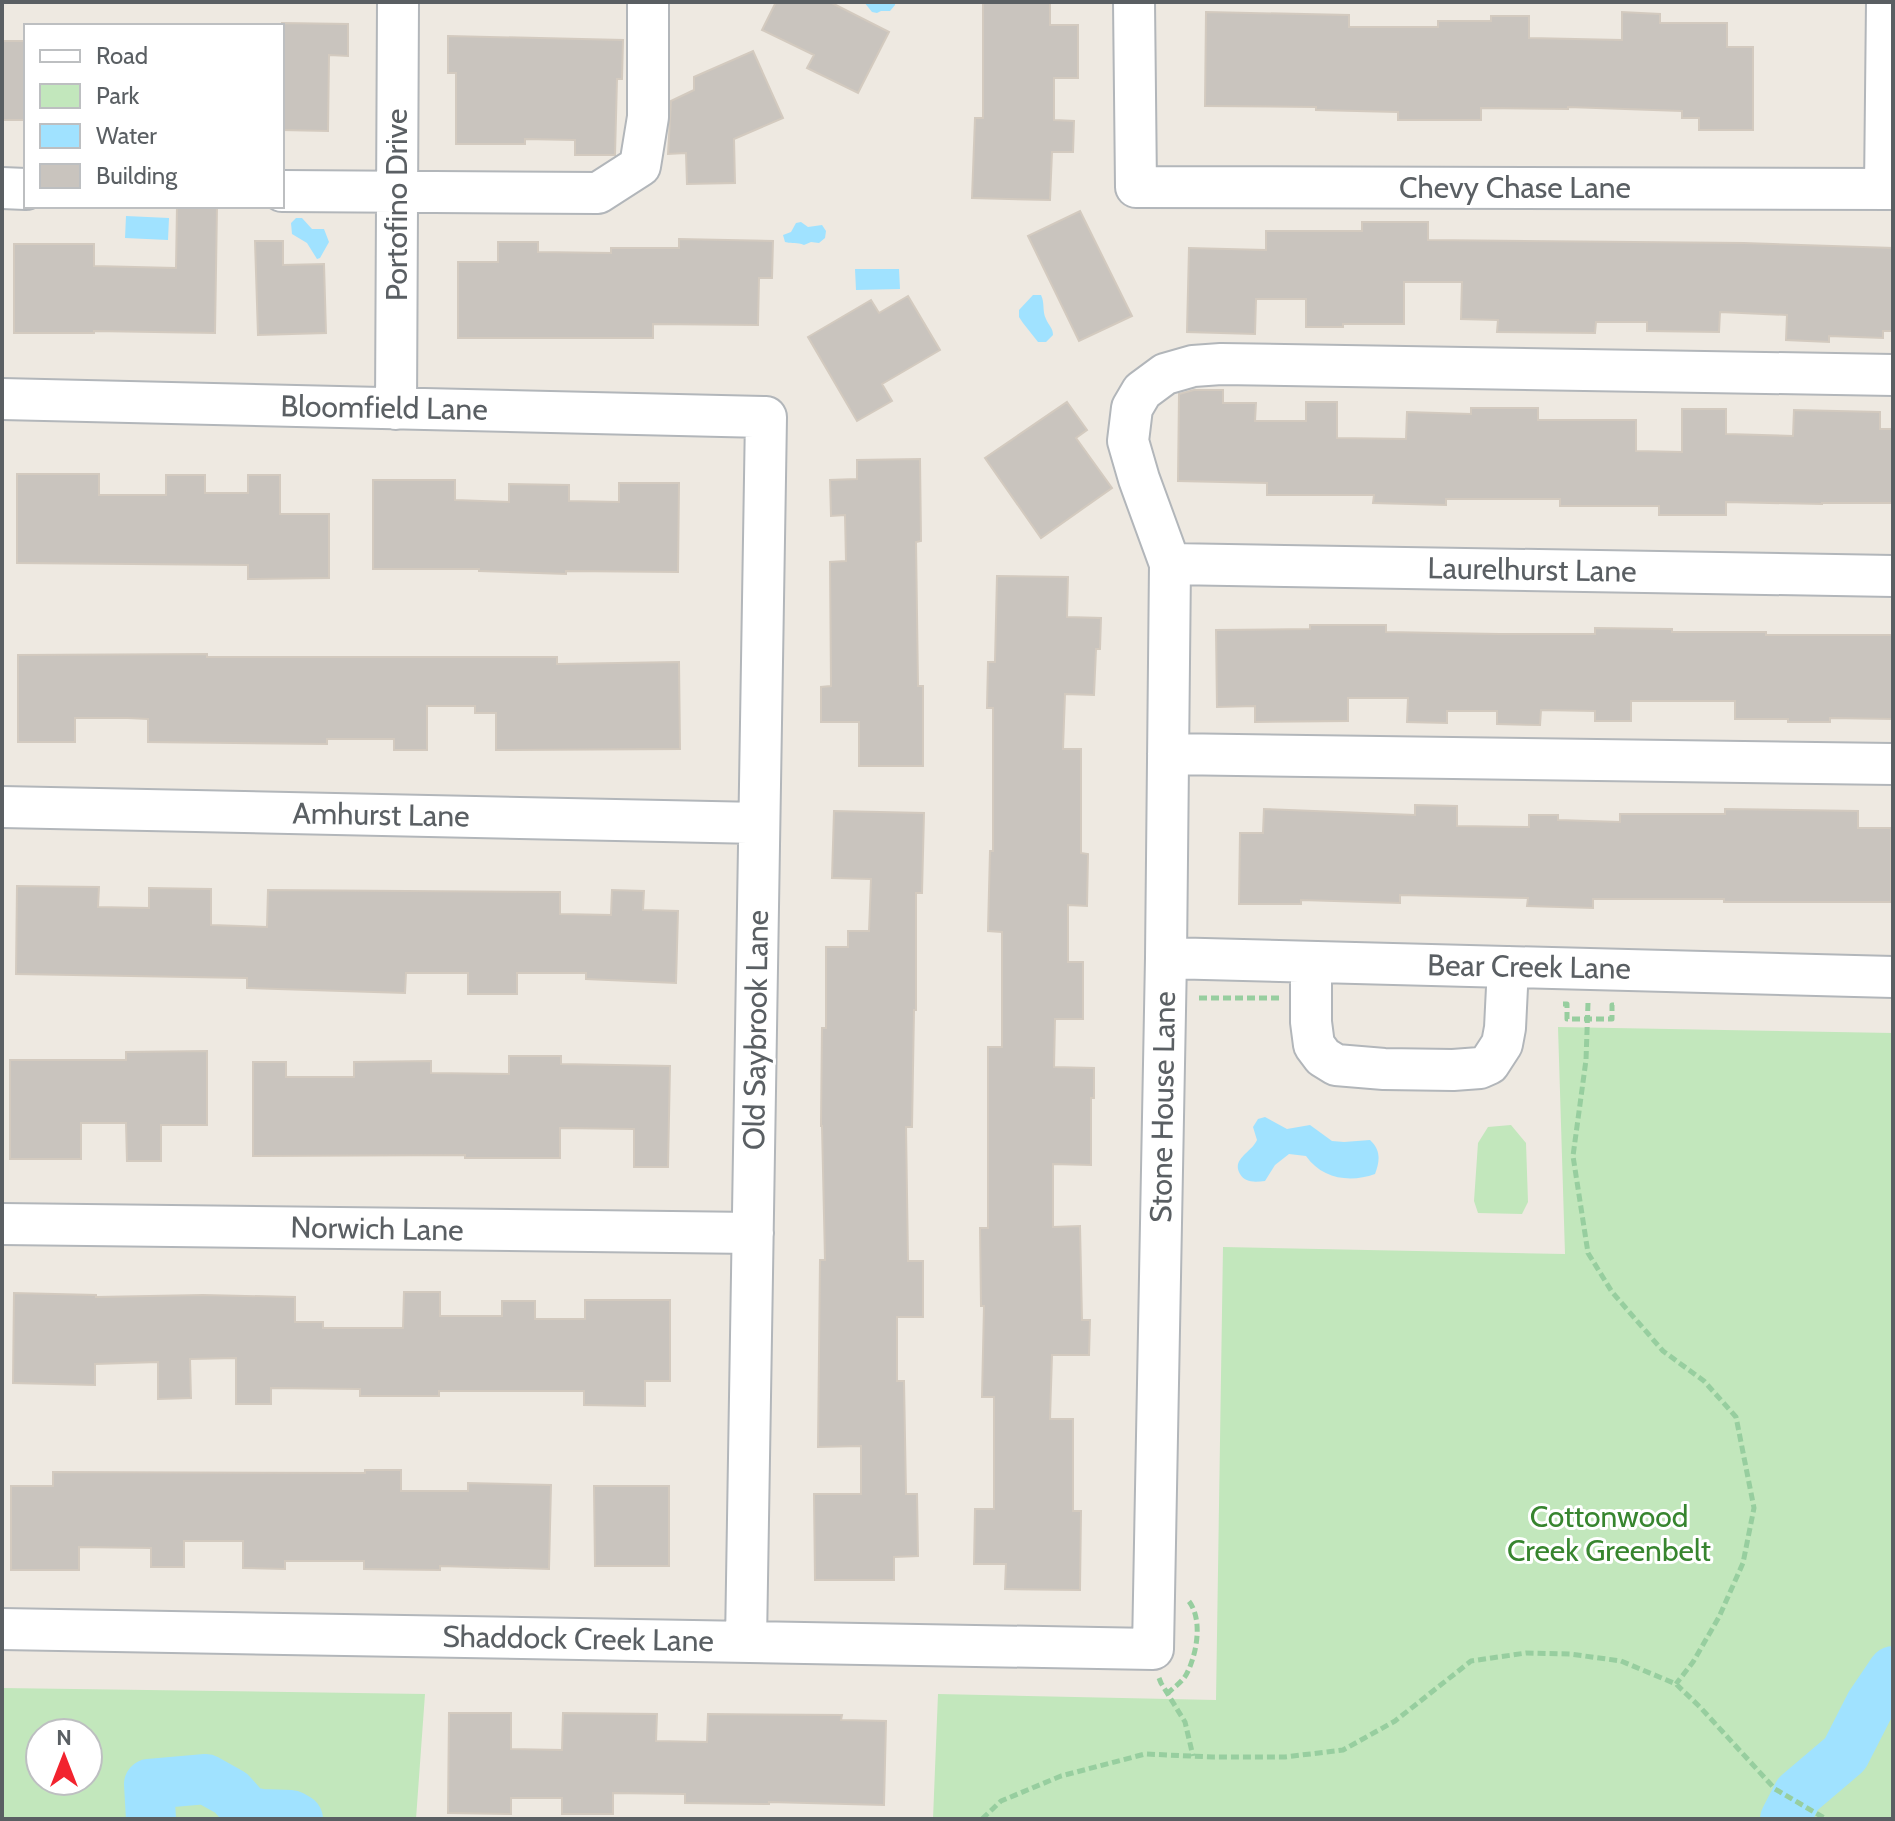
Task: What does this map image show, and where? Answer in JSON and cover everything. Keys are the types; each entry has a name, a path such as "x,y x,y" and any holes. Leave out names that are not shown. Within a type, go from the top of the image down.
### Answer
{"street":[{"name":"Portofino Drive","path":"396,409 398,2"},
{"path":"284,191 598,193 640,166 648,117 648,2"},
{"name":"Chevy Chase Lane","path":"1134,2 1136,187 1889,189"},
{"path":"1887,2 1889,189"},
{"path":"2,188 24,189"},
{"path":"1170,564 1128,441 1132,408 1142,391 1165,374 1193,366 1236,364 1893,375"},
{"name":"Bloomfield Lane","path":"2,399 766,417"},
{"name":"Old Saybrook Lane","path":"746,1642 766,417"},
{"name":"Laurelhurst Lane","path":"1170,564 1893,576"},
{"name":"Stone House Lane","path":"1153,1649 1170,564"},
{"path":"1168,754 1893,764"},
{"name":"Amhurst Lane","path":"2,807 759,823"},
{"name":"Bear Creek Lane","path":"1166,958 1310,980 1508,967 1893,977"},
{"path":"1310,980 1314,1045 1323,1057 1336,1065 1384,1069 1480,1068 1489,1064 1502,1044 1508,967"},
{"name":"Norwich Lane","path":"2,1224 753,1233"},
{"name":"Shaddock Creek Lane","path":"2,1629 1153,1649"}],"path":[{"path":"1585,969 1588,1007 1586,1060 1573,1156 1588,1253 1612,1292 1663,1351 1704,1381 1736,1417 1754,1508 1743,1563 1737,1577 1719,1617 1693,1662 1676,1684"},
{"path":"1192,1006 1198,998 1310,980"},
{"path":"1167,1694 1185,1676 1193,1656 1198,1626 1192,1605 1179,1591"},
{"path":"1153,1649 1161,1683 1185,1722 1193,1756"},
{"path":"982,1819 1001,1801 1061,1776 1145,1754 1285,1757 1343,1750 1395,1721 1471,1661 1526,1653 1570,1654 1621,1661 1676,1684 1778,1791 1826,1819"}],"green space":[{"name":"Cottonwood Creek Greenbelt","path":"1558,1027 1893,1033 1893,1819 933,1819 938,1694 1216,1700 1223,1247 1565,1254"},
{"path":"1511,1125 1526,1143 1528,1202 1522,1214 1478,1213 1474,1201 1478,1143 1488,1127"},
{"path":"2,1688 425,1694 416,1819 2,1819"}],"water":[{"path":"864,2 895,2 895,5 890,11 877,13 872,12"},
{"path":"126,216 169,218 168,240 125,238"},
{"path":"296,218 302,218 312,229 324,229 329,242 320,258 317,259 307,243 292,234 291,223"},
{"path":"801,222 808,227 822,225 826,231 825,238 819,243 804,245 785,242 783,235"},
{"path":"855,269 899,269 900,289 856,290"},
{"path":"1033,295 1041,295 1052,331 1053,335 1046,342 1038,342 1019,317 1019,310"},
{"path":"1265,1117 1287,1129 1310,1125 1332,1141 1370,1140 1378,1156 1375,1174 1356,1178 1337,1177 1320,1170 1306,1156 1289,1154 1275,1165 1265,1181 1245,1179 1240,1174 1238,1164 1257,1140 1253,1127 1258,1119"}],"building":[{"path":"776,2 830,2 889,32 858,93 807,68 814,55 762,30"},
{"path":"983,2 1050,2 1050,25 1078,25 1078,78 1054,78 1054,120 1074,121 1073,152 1052,152 1050,200 972,198 975,118 983,118"},
{"path":"1206,12 1349,15 1349,27 1438,27 1438,21 1491,21 1491,16 1529,16 1529,38 1622,40 1622,12 1660,14 1660,23 1727,23 1727,47 1753,47 1753,130 1699,130 1699,118 1682,118 1682,111 1481,108 1481,120 1398,120 1398,112 1316,110 1316,107 1205,106"},
{"path":"282,24 348,24 348,56 329,55 328,131 284,130"},
{"path":"448,36 623,40 622,79 617,79 615,155 575,155 575,140 525,139 525,144 456,144 456,73 448,73"},
{"path":"2,41 24,41 24,120 2,120"},
{"path":"753,51 783,118 734,139 735,183 687,184 686,153 668,154 671,101 694,90 694,77"},
{"path":"177,208 217,208 215,333 14,333 14,244 94,244 94,266 176,268"},
{"path":"1080,211 1132,316 1079,341 1028,236"},
{"path":"1362,222 1428,222 1428,240 1744,243 1893,248 1893,331 1883,331 1883,338 1829,336 1829,342 1786,340 1787,315 1720,312 1719,332 1647,331 1647,322 1596,322 1595,333 1497,332 1498,320 1461,319 1462,282 1404,282 1404,324 1306,327 1306,299 1256,299 1255,334 1187,332 1189,248 1266,250 1266,231 1362,231"},
{"path":"679,239 773,241 772,278 759,278 758,325 653,324 653,338 458,338 458,262 498,262 498,242 538,242 538,252 611,253 611,248 679,248"},
{"path":"255,241 283,241 283,265 324,264 326,333 258,335"},
{"path":"908,296 940,350 882,384 892,401 857,421 808,337 871,300 879,313"},
{"path":"1194,390 1223,390 1223,403 1256,403 1255,421 1306,421 1306,402 1337,402 1337,438 1406,439 1407,412 1471,414 1471,408 1538,408 1538,420 1636,420 1636,451 1682,452 1682,409 1726,409 1726,434 1793,436 1794,410 1880,412 1880,429 1893,429 1893,503 1726,502 1726,515 1659,515 1659,506 1560,506 1560,499 1446,499 1446,505 1373,503 1374,495 1267,495 1267,483 1178,481 1179,394"},
{"path":"1067,402 1087,430 1076,438 1112,488 1041,538 985,458"},
{"path":"920,459 921,541 916,542 918,686 923,686 923,766 859,766 859,722 821,722 821,687 831,686 830,562 846,561 845,515 831,516 830,480 857,479 857,460"},
{"path":"17,474 99,474 99,495 166,495 166,475 205,475 205,493 248,493 248,475 280,475 280,514 329,514 329,578 248,579 248,565 17,563"},
{"path":"373,480 455,480 455,500 509,502 509,484 569,485 569,501 619,502 619,483 679,483 678,572 566,571 566,574 479,569 373,569"},
{"path":"997,576 1068,577 1067,617 1101,618 1094,695 1065,694 1063,749 1081,749 1081,853 1088,854 1087,906 1068,905 1068,962 1083,962 1083,1019 1055,1019 1054,1067 1094,1068 1091,1165 1053,1164 1053,1227 1080,1226 1082,1320 1090,1320 1089,1355 1052,1355 1050,1419 1073,1419 1073,1511 1081,1511 1080,1590 1005,1589 1006,1564 974,1564 975,1509 994,1509 994,1397 982,1397 984,1306 981,1306 980,1228 988,1228 988,1047 1002,1047 1002,932 988,931 990,851 993,851 993,708 987,708 988,662 995,662"},
{"path":"1310,625 1386,625 1386,632 1499,634 1595,634 1595,628 1766,632 1766,635 1893,635 1893,719 1830,718 1830,722 1788,722 1788,719 1735,719 1735,701 1631,701 1631,721 1595,721 1595,711 1541,710 1540,725 1497,724 1497,711 1447,711 1447,723 1407,722 1408,698 1348,698 1348,721 1255,722 1255,706 1217,707 1216,630 1310,629"},
{"path":"207,654 207,657 557,657 557,664 679,662 680,749 496,750 496,713 475,713 475,706 427,706 427,750 394,750 394,739 327,739 327,744 148,742 148,719 128,718 75,718 75,742 18,742 18,655"},
{"path":"1415,805 1457,806 1457,826 1529,827 1529,815 1558,815 1558,820 1620,822 1620,814 1725,814 1725,809 1858,811 1858,828 1891,828 1891,902 1593,899 1593,908 1527,906 1528,898 1400,895 1400,903 1301,900 1301,904 1239,904 1240,833 1263,833 1264,809 1415,815"},
{"path":"834,811 924,813 922,893 916,893 912,1127 906,1127 908,1261 923,1261 923,1317 897,1317 897,1381 904,1381 906,1494 917,1494 918,1556 894,1557 894,1580 815,1580 814,1494 861,1494 861,1446 818,1447 820,1260 825,1260 821,1126 826,947 848,947 848,931 869,931 871,879 832,878"},
{"path":"17,886 99,887 98,907 149,908 149,888 211,889 211,925 267,927 268,890 560,892 560,914 611,915 612,890 644,891 643,910 678,911 676,983 586,979 586,973 517,973 517,994 468,994 468,973 406,973 405,993 247,988 247,978 16,974"},
{"path":"207,1051 207,1125 161,1125 161,1161 127,1161 126,1123 81,1123 81,1159 10,1159 10,1060 126,1060 126,1052"},
{"path":"509,1056 561,1056 561,1064 670,1066 668,1167 634,1167 634,1129 560,1128 560,1158 253,1156 253,1062 286,1062 286,1077 354,1077 354,1062 431,1061 431,1073 509,1074"},
{"path":"404,1292 440,1292 440,1316 502,1316 502,1301 535,1301 535,1319 585,1319 585,1300 670,1300 670,1381 645,1381 645,1406 584,1405 584,1391 439,1391 439,1396 360,1396 360,1389 271,1388 271,1404 236,1404 236,1358 190,1359 191,1398 158,1399 158,1362 95,1364 95,1385 13,1383 14,1293 96,1297 295,1297 295,1322 323,1322 323,1328 403,1328"},
{"path":"365,1470 401,1470 401,1491 468,1491 468,1483 551,1485 549,1569 440,1566 440,1570 364,1569 364,1561 285,1561 285,1569 243,1568 243,1541 184,1541 184,1567 151,1567 151,1548 79,1547 79,1570 11,1570 11,1486 53,1486 53,1472 365,1473"},
{"path":"594,1486 669,1486 669,1566 595,1566"},
{"path":"449,1713 511,1713 511,1749 562,1750 563,1713 657,1714 656,1741 707,1742 708,1714 842,1715 841,1720 886,1721 884,1805 685,1803 685,1794 613,1793 613,1814 562,1814 562,1798 511,1798 511,1814 448,1813"}],"waterway":[{"path":"1785,1819 1798,1794 1845,1754 1870,1705 1893,1671"},
{"path":"151,1819 149,1784 206,1779 231,1793 247,1811 291,1815 298,1819"}]}
